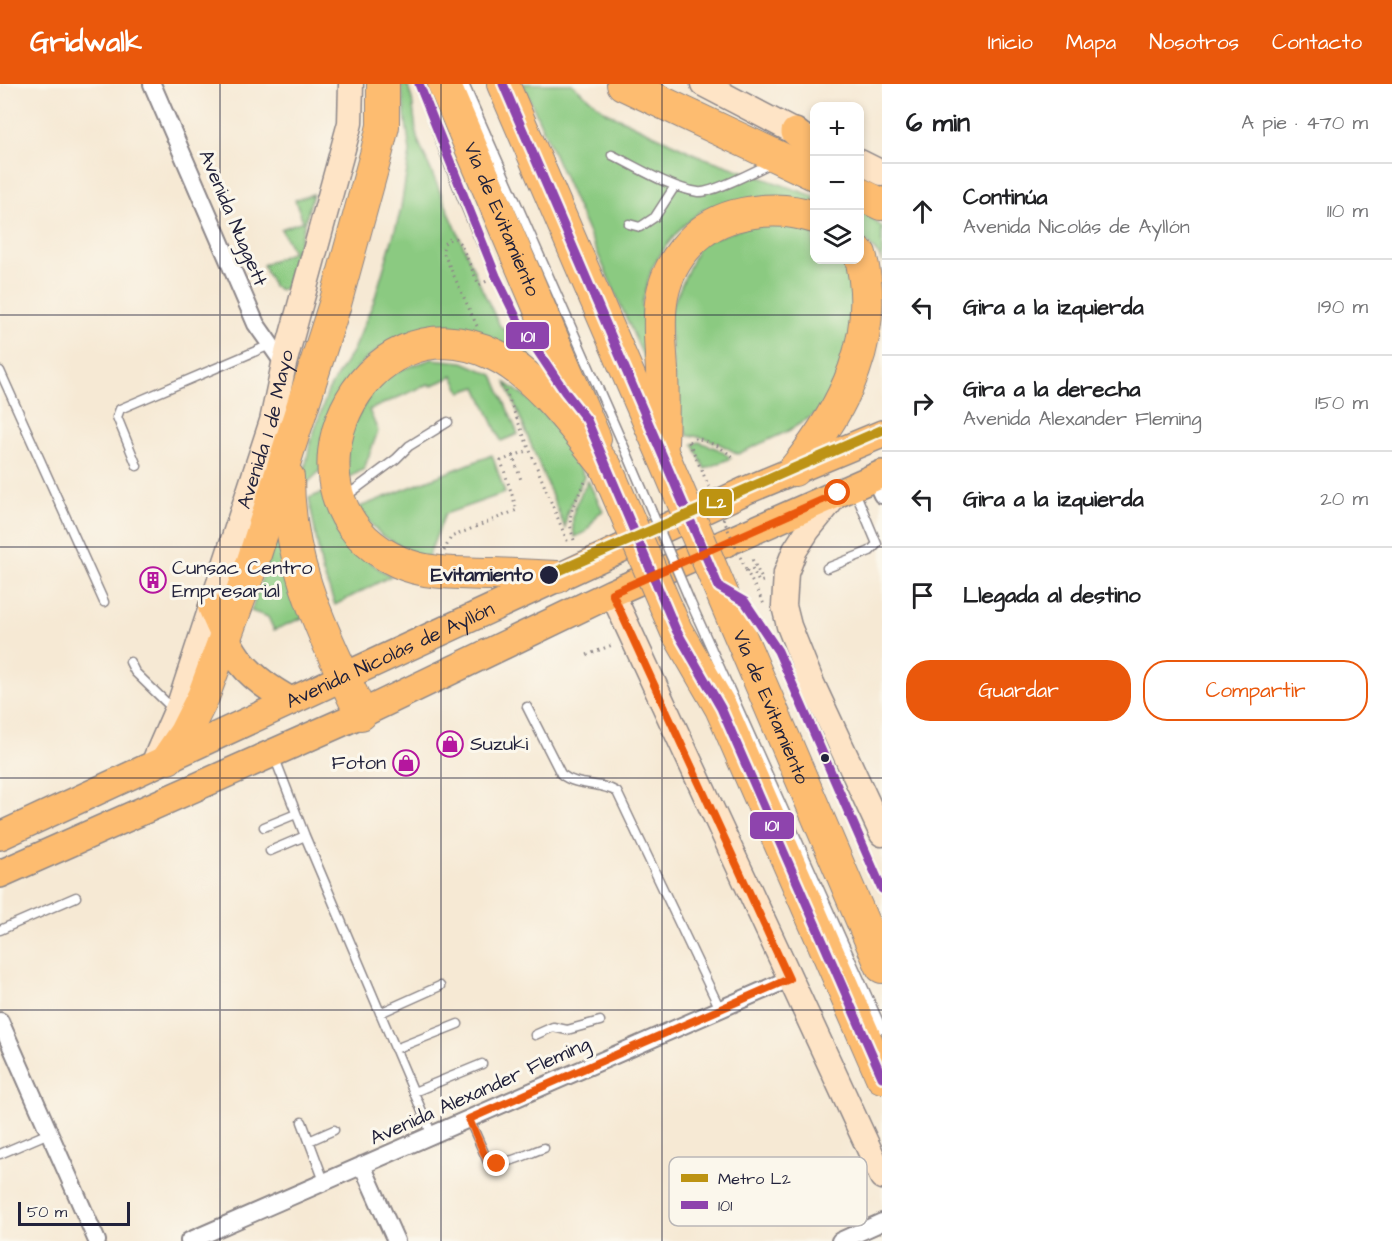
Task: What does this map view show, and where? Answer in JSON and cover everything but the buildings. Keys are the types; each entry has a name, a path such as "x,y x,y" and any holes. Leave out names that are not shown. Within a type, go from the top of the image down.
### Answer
{"highway":[{"path":"160,761 185,733 203,697 290,446 335,304 383,126 383,84"},
{"name":"Vía de Evitamiento","path":"444,84 606,465 678,605 676,630 721,708 882,1077"},
{"name":"Vía de Evitamiento","path":"503,84 672,451 718,586 882,967"},
{"path":"623,84 801,145 810,165"},
{"path":"672,451 663,400 660,316 664,286 676,261 701,232 731,217 771,210 810,216"},
{"path":"794,470 849,400 862,379 875,350 880,324 879,303 873,280 864,262"},
{"path":"557,577 440,572 410,567 383,554 361,538 348,521 339,501 334,450 339,424 351,398 371,373 392,358 418,347 449,343 474,347 497,356 517,369 554,405 606,465"},
{"path":"290,446 287,498 294,550 310,599 361,714"}],"main road":[{"name":"Avenida Nicolás de Ayllón","path":"0,836 557,577 794,470 882,434"},
{"name":"Avenida Nicolás de Ayllón","path":"0,874 361,714 612,593 866,485"},
{"path":"212,608 225,639 237,659 253,676 271,690 291,701"}],"street":[{"name":"Avenida Nuggett","path":"152,84 256,324 284,364"},
{"name":"Avenida 1 de Mayo","path":"160,761 272,421 284,364 350,123 351,84"},
{"path":"702,84 801,145"},
{"path":"864,164 882,173"},
{"path":"866,485 808,530 795,550 786,573 784,606 789,626 811,681 882,834"},
{"path":"612,593 882,1177"},
{"name":"Avenida Alexander Fleming","path":"189,1241 789,979"},
{"path":"0,1021 96,1241"},
{"path":"362,1165 396,1241"},
{"path":"840,1241 882,1222"}],"lane":[{"path":"419,84 471,217 519,323 565,392 587,420"},
{"path":"464,84 606,465"},
{"path":"612,155 675,186 700,193 749,175 801,145"},
{"path":"629,224 640,227 655,217 675,186"},
{"path":"137,466 117,417 120,409 270,345"},
{"path":"0,371 104,602"},
{"path":"339,501 396,459 409,446 448,422"},
{"path":"827,568 880,546 866,485"},
{"path":"718,586 745,602 778,651 882,889"},
{"path":"678,605 882,1029"},
{"path":"130,662 135,672 177,712"},
{"path":"527,707 561,774 569,781 611,788 617,792 720,1009"},
{"path":"272,753 432,1135"},
{"path":"264,827 296,813"},
{"path":"270,851 305,836"},
{"path":"0,930 76,897"},
{"path":"380,1013 440,986"},
{"path":"535,1035 553,1027 567,1030 600,1021"},
{"path":"395,1049 458,1024"},
{"path":"414,1092 482,1064"},
{"path":"469,1119 488,1162 497,1164 506,1162 544,1148"},
{"path":"302,1122 324,1181"},
{"path":"309,1141 334,1130"},
{"path":"0,1154 49,1133"}],"path":[{"path":"477,326 443,252 443,244 447,239 455,238 460,245 479,285 487,281"},
{"path":"502,383 568,543"},
{"path":"735,458 718,446 697,438 672,451 746,570 752,568 759,582 763,581 751,557"},
{"path":"443,553 451,537 518,510 501,461 530,450"},
{"path":"513,456 522,483"},
{"path":"574,540 569,525 570,515 606,465"},
{"path":"587,655 612,645"}],"green space":[{"path":"401,84 407,84 412,99 417,138 482,289 500,326 523,345 532,359 528,367 444,330 415,334 384,346 353,373 342,390 327,429 320,471 301,489 310,444 328,391 353,350 374,301 400,213 410,152"},
{"path":"523,84 572,84 606,112 699,156 810,195 810,203 729,202 701,211 681,228 652,268 642,303 650,372"},
{"path":"313,194 287,287 280,290 273,286 263,265 293,252 281,229 303,221 295,200"},
{"path":"864,214 882,227 882,264 879,255 864,239"},
{"path":"757,223 796,224 810,230 810,264 851,264 862,283 844,396 788,431 738,454 708,439 688,436 676,409 669,313 700,243"},
{"path":"432,359 463,362 493,375 518,434 501,441 477,387 461,392 453,376 369,410 378,431 364,469 347,479 347,434 377,383 403,369"},
{"path":"506,383 534,403 559,430 584,476 567,514 565,528"},
{"path":"699,442 718,449 731,458 705,469 693,444"},
{"path":"492,455 505,493 445,514 428,557 421,557 382,536 357,508"},
{"path":"588,481 603,511 598,514 586,532 575,537 573,514"},
{"path":"324,492 348,541 365,558 391,576 335,605 322,570 309,498"},
{"path":"281,520 309,615 274,630 268,617 251,611"}],"metro line":[{"name":"L2","path":"549,575 882,430"}],"transit line":[{"name":"101","path":"419,84 496,276 519,323 565,392 587,420 676,630 721,708 882,1077"},
{"name":"101","path":"503,84 719,587 745,602 778,651 882,889"}],"place":[{"name":"Evitamiento","path":"549,575"},
{"name":"Cunsac Centro Empresarial","path":"153,580"},
{"name":"Suzuki","path":"450,744"},
{"name":"Foton","path":"406,763"}],"route":[{"path":"497,1164 488,1162 469,1119 789,979 612,593 838,493"}]}
